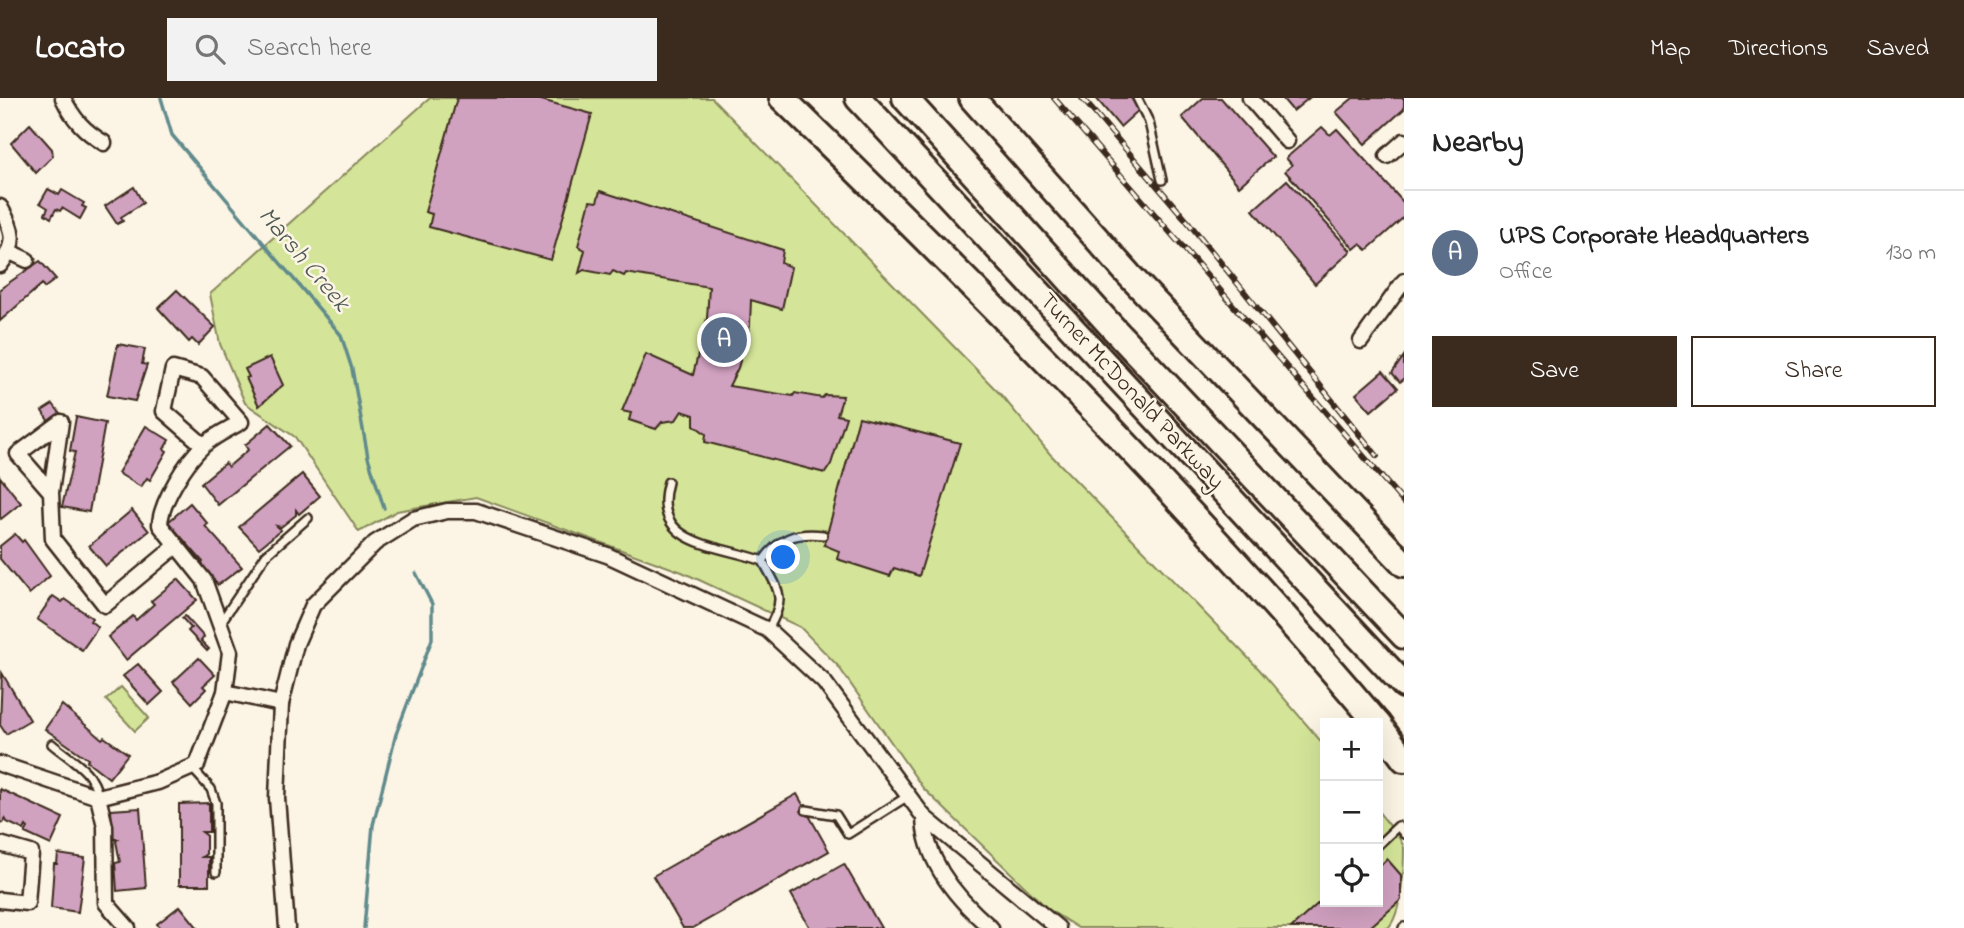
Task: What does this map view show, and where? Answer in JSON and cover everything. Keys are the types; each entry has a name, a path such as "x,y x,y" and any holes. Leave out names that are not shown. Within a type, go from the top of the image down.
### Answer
{"highway":[{"path":"782,98 1151,467 1287,616 1373,718"},
{"name":"Turner McDonald Parkway","path":"858,98 1404,685"},
{"name":"Turner McDonald Parkway","path":"905,98 1094,307 1404,636"},
{"path":"972,98 1129,275 1404,564"},
{"path":"1383,729 1404,748"},
{"path":"1383,731 1404,759"}],"street":[{"path":"63,98 72,117 86,132 104,143"},
{"path":"1250,98 1287,141"},
{"path":"1387,156 1404,141"},
{"path":"0,207 10,224 13,238 10,252 0,265"},
{"path":"10,252 27,260"},
{"path":"1361,341 1404,281"},
{"path":"0,764 98,797 158,782 197,765 225,692 230,652 204,580 160,525 160,514 165,500 203,445 241,422 202,377 173,369 164,411 203,445"},
{"path":"51,492 53,539 105,605 176,546"},
{"path":"286,928 277,798 281,704 296,644 313,606 375,544 413,519 447,511 477,512 607,555 768,630 824,682 924,817 1058,928"},
{"path":"225,692 281,704"},
{"path":"98,797 105,827 106,903 128,928"},
{"path":"924,817 924,837 944,877 975,921 991,928"},
{"path":"0,844 31,853 27,903 0,900"}],"lane":[{"path":"1137,98 1149,122 1162,180"},
{"path":"668,482 665,507 677,531 689,540 762,561 778,589 780,610 768,630"},
{"path":"221,622 265,555 308,518"},
{"path":"762,561 773,546 787,537 805,533 823,535"},
{"path":"52,744 86,771 96,783 98,797"},
{"path":"192,767 211,789 216,803 216,872"},
{"path":"806,810 836,815 848,834 908,796"},
{"path":"1379,844 1398,826 1404,834"}],"green space":[{"path":"430,98 712,98 1002,396 1050,454 1259,669 1320,740 1320,907 1383,907 1383,817 1404,848 1401,890 1393,921 1388,928 1078,928 1048,909 923,788 838,666 800,627 682,572 476,497 397,511 359,532 295,437 245,403 220,344 210,294"},
{"path":"121,687 149,718 135,731 106,700"}],"building":[{"path":"457,98 534,98 592,114 551,260 429,227 432,214 425,212"},
{"path":"1096,98 1131,98 1140,109 1120,127"},
{"path":"1203,98 1221,98 1273,157 1239,186 1182,117"},
{"path":"1282,98 1309,98 1293,111"},
{"path":"1353,98 1404,98 1404,109 1365,144 1336,112"},
{"path":"30,124 52,149 53,156 36,173 11,143"},
{"path":"1322,127 1330,135 1337,129 1404,203 1404,217 1367,250 1360,244 1354,249 1285,171 1292,165 1286,158"},
{"path":"1287,180 1351,251 1315,284 1253,210"},
{"path":"134,187 143,203 121,217 123,221 117,224 105,206"},
{"path":"48,189 59,195 62,190 84,203 82,206 86,208 80,219 62,208 60,211 56,209 51,218 45,214 48,208 40,203"},
{"path":"600,191 783,250 781,263 791,267 782,309 751,300 750,325 738,368 729,386 793,396 795,393 822,398 825,395 843,396 837,415 846,417 831,464 825,473 705,442 706,434 694,425 694,415 682,411 676,420 662,422 656,429 629,420 631,413 622,411 646,354 693,375 707,318 709,287 626,273 624,276 613,271 610,275 584,270 579,273 585,250 578,246 590,201 597,202"},
{"path":"40,261 56,279 44,288 42,284 0,321 0,289"},
{"path":"177,290 215,327 198,345 192,339 189,342 158,308"},
{"path":"118,344 145,349 142,364 147,365 135,401 107,396"},
{"path":"1404,356 1404,379 1400,382 1392,373"},
{"path":"270,357 283,385 259,406 246,378 249,377 245,369"},
{"path":"1383,371 1398,388 1371,411 1356,394"},
{"path":"53,404 60,413 49,422 42,411"},
{"path":"76,417 105,423 89,512 62,507 75,452 70,451"},
{"path":"859,417 960,443 919,576 894,568 890,576 837,559 839,551 824,545"},
{"path":"270,424 290,446 218,505 201,483 225,463 228,467 248,450 245,445"},
{"path":"146,426 169,440 164,449 167,451 150,480 147,478 141,487 118,473"},
{"path":"302,474 320,496 299,514 296,510 296,515 281,527 277,526 281,530 259,548 239,527"},
{"path":"0,477 21,503 1,519 0,517"},
{"path":"190,503 208,524 205,526 242,567 218,585 201,564 203,562 168,522"},
{"path":"132,510 149,531 106,566 89,546"},
{"path":"15,534 22,542 24,540 50,576 29,594 0,559 0,546"},
{"path":"178,579 197,600 126,660 108,637 133,616 136,620 154,604 151,601"},
{"path":"53,596 62,602 65,599 92,618 90,621 98,627 82,650 37,619"},
{"path":"185,616 204,637 201,641 209,649 207,651 188,631 191,628 182,618"},
{"path":"199,658 215,675 203,686 206,689 192,703 173,682"},
{"path":"138,664 163,692 149,705 123,676"},
{"path":"2,673 30,720 6,734 0,725"},
{"path":"62,705 102,739 104,737 128,754 109,778 87,761 88,759 45,729"},
{"path":"0,789 63,818 51,845 25,833 28,828 26,826 24,830 7,822 5,818 3,823 0,822"},
{"path":"797,794 829,851 693,928 683,928 653,876"},
{"path":"209,803 209,832 202,832 206,835 206,854 202,857 209,857 209,885 179,885 179,804"},
{"path":"140,808 146,888 117,891 115,863 120,862 116,841 118,839 113,839 111,810"},
{"path":"58,854 85,858 78,912 51,908 54,864 57,864"},
{"path":"1387,859 1401,875 1401,900 1369,928 1291,928 1320,902 1320,907 1383,907 1383,863"},
{"path":"844,864 881,928 810,928 791,894"},
{"path":"180,906 198,928 160,928 157,924"}],"waterway":[{"name":"Marsh Creek","path":"161,98 172,135 341,335 352,369 368,457 384,508"},
{"name":"Marsh Creek","path":"364,928 373,825 396,734 432,639 432,604 416,573"}],"railway":[{"path":"1054,98 1404,503"},
{"path":"1082,98 1188,222 1377,456"}],"place":[{"name":"UPS Corporate Headquarters","path":"724,340"}]}
